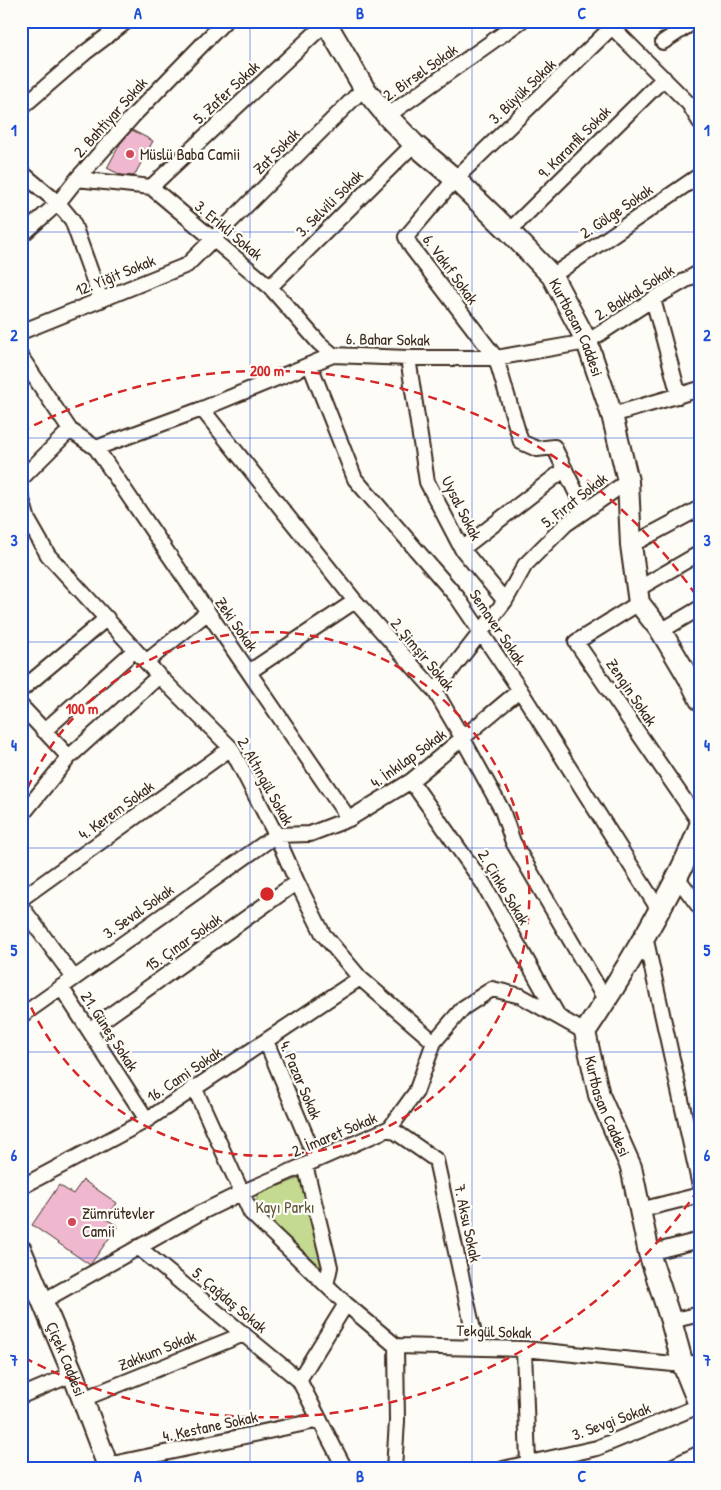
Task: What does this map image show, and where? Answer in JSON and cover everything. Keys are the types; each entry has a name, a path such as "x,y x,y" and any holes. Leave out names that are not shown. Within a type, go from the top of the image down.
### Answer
{"main road":[{"name":"Kurtbasan Caddesi","path":"326,22 364,88 387,116 414,144 455,179 509,231 552,276 587,342 612,414 628,481 631,545 637,596"},
{"path":"637,596 661,632 700,700"},
{"path":"585,1032 645,936 677,877 695,840 700,824"},
{"name":"Kurtbasan Caddesi","path":"585,1032 599,1095 631,1167 649,1253 671,1321 691,1363 699,1406"},
{"name":"Çiçek Caddesi","path":"21,1250 73,1374 108,1467"}],"street":[{"path":"21,108 86,52 127,21"},
{"name":"2. Birsel Sokak","path":"387,116 521,21"},
{"path":"663,42 695,21"},
{"name":"2. Bahtiyar Sokak","path":"21,236 58,204 77,179 133,116 224,22"},
{"name":"5. Zafer Sokak","path":"151,187 326,22"},
{"path":"610,24 689,104 700,122"},
{"name":"3. Büyük Sokak","path":"455,179 610,24"},
{"name":"9. Karanfil Sokak","path":"509,231 664,78"},
{"name":"Zat Sokak","path":"212,238 364,88"},
{"name":"3. Selvili Sokak","path":"270,287 414,144"},
{"path":"21,172 58,204 72,220 101,300"},
{"name":"2. Gölge Sokak","path":"552,276 700,175"},
{"path":"77,179 151,187"},
{"name":"6. Vakıf Sokak","path":"455,179 406,237 412,248 496,358"},
{"name":"3. Erikli Sokak","path":"151,187 270,287 318,343 333,355"},
{"name":"12. Yiğit Sokak","path":"21,332 187,265 212,238"},
{"name":"2. Bakkal Sokak","path":"587,342 700,272"},
{"path":"654,299 679,396"},
{"name":"6. Bahar Sokak","path":"96,448 202,409 333,355 408,358 496,358 587,342"},
{"path":"21,357 70,430 96,448"},
{"name":"Uysal Sokak","path":"408,358 427,482 462,548 505,601"},
{"path":"496,358 520,442 538,449 554,447 585,510"},
{"name":"Semaver Sokak","path":"310,365 356,479 457,597 520,690 659,910"},
{"path":"612,414 700,389"},
{"name":"2. Şimşir Sokak","path":"202,409 355,601 435,691 502,810 513,842 606,1001"},
{"path":"21,479 70,430"},
{"name":"Zeki Sokak","path":"96,448 349,819"},
{"path":"462,548 565,469"},
{"name":"5. Fırat Sokak","path":"435,691 505,601 525,565 566,524 628,481"},
{"name":"2. Altıngül Sokak","path":"21,496 28,520 48,555 159,676 230,748 276,835 323,934 360,978 434,1042"},
{"path":"631,545 700,508"},
{"path":"637,596 700,553"},
{"name":"Zengin Sokak","path":"637,596 576,642 700,824"},
{"path":"249,672 355,601"},
{"path":"661,632 700,608"},
{"path":"146,662 208,612"},
{"path":"23,685 107,618"},
{"path":"44,731 136,650"},
{"path":"21,816 69,757 159,676"},
{"name":"4. İnkılap Sokak","path":"276,835 310,834 349,819 411,781 520,690"},
{"path":"21,706 69,757"},
{"name":"4. Kerem Sokak","path":"21,899 230,748"},
{"name":"2. Çinko Sokak","path":"411,781 483,883 558,1017"},
{"name":"3. Seval Sokak","path":"21,1016 276,835"},
{"path":"677,877 700,908"},
{"name":"15. Çınar Sokak","path":"89,1030 297,882"},
{"path":"21,906 74,978"},
{"path":"645,936 700,1186"},
{"name":"16. Cami Sokak","path":"21,1188 147,1120 360,978"},
{"name":"21. Güneş Sokak","path":"61,987 147,1120"},
{"name":"2. İmaret Sokak","path":"43,1301 198,1214 241,1193 390,1128 416,1092 434,1042 463,1008 492,989 521,996 585,1032"},
{"name":"4. Pazar Sokak","path":"266,1041 311,1162"},
{"path":"194,1088 251,1213 346,1304 396,1346 397,1421 394,1469"},
{"name":"7. Aksu Sokak","path":"390,1128 436,1160 477,1348"},
{"path":"311,1162 330,1267 326,1285"},
{"path":"640,1210 700,1196"},
{"path":"649,1253 700,1240"},
{"name":"5. Çağdaş Sokak","path":"138,1247 300,1380 345,1469"},
{"path":"300,1380 346,1304"},
{"path":"671,1321 700,1314"},
{"name":"Zakkum Sokak","path":"83,1399 244,1334"},
{"name":"Tekgül Sokak","path":"396,1346 524,1349 691,1363"},
{"path":"524,1349 528,1463"},
{"path":"21,1396 73,1374"},
{"name":"3. Sevgi Sokak","path":"503,1469 597,1448 699,1406"},
{"name":"4. Kestane Sokak","path":"108,1467 320,1420"},
{"path":"667,1469 700,1453"}],"green space":[{"name":"Kayı Parkı","path":"300,1178 323,1269 255,1207 258,1194"}],"building":[{"name":"Müslü Baba Camii","path":"132,130 153,141 134,176 121,175 107,168 120,144"},
{"name":"Zümrütevler Camii","path":"83,1180 117,1203 106,1219 118,1226 90,1265 32,1225 59,1185 73,1194"}],"place":[{"name":"Müslü Baba Camii","path":"130,154"},
{"name":"Zümrütevler Camii","path":"72,1222"}]}
